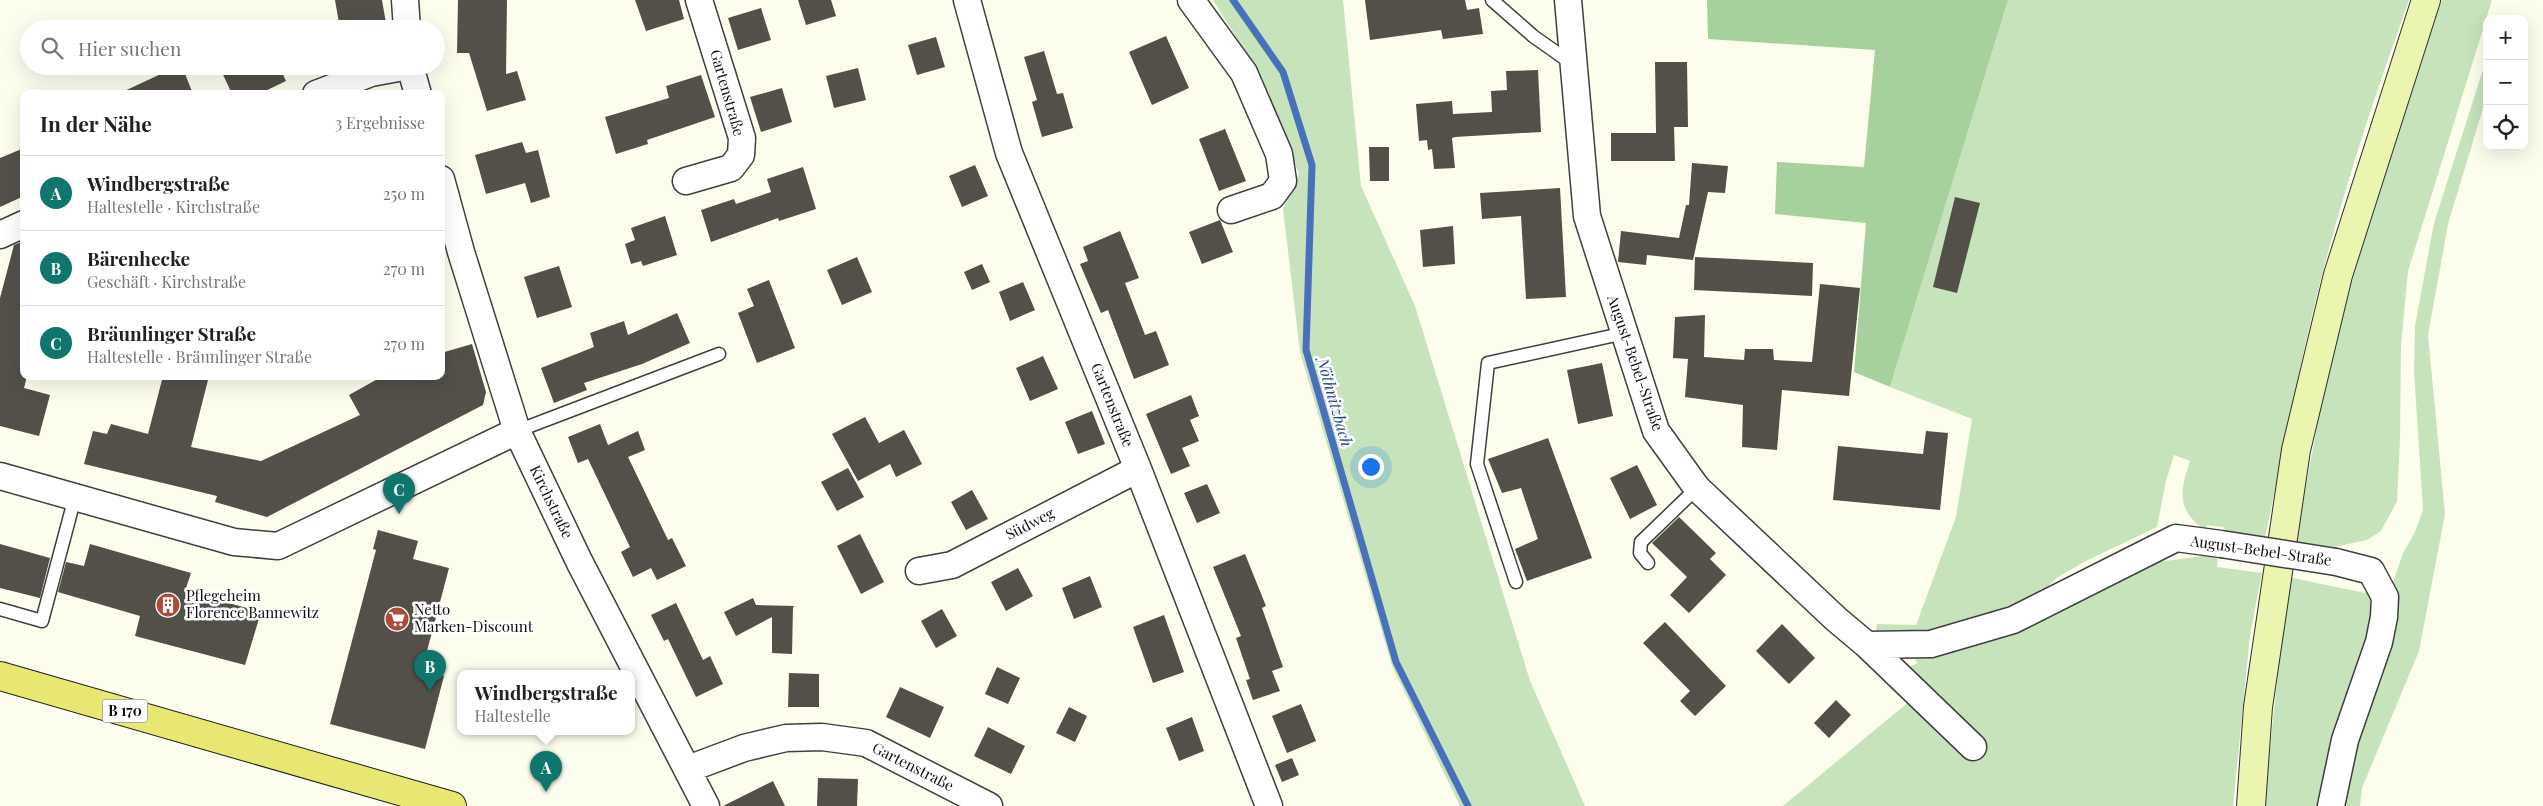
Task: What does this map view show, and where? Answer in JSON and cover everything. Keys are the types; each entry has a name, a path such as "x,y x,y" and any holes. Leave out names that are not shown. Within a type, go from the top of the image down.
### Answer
{"main road":[{"path":"2251,806 2258,707 2296,450 2338,275 2426,0"},
{"name":"B 170","path":"0,676 452,806"}],"street":[{"path":"404,0 406,20"},
{"name":"Gartenstraße","path":"686,181 731,168 741,155 742,138 699,0"},
{"name":"Gartenstraße","path":"967,0 1009,153 1138,469 1269,806"},
{"path":"1191,0 1244,73 1279,154 1283,181 1272,196 1231,210"},
{"name":"August-Bebel-Straße","path":"1568,0 1587,216 1656,431 1697,488 1836,619 1867,644 1973,747"},
{"path":"326,90 366,75"},
{"path":"413,75 417,90"},
{"name":"Kirchstraße","path":"445,194 461,252 517,431 579,560 706,806"},
{"path":"0,235 20,226"},
{"path":"0,476 234,542 278,546 517,431"},
{"name":"Südweg","path":"919,571 952,564 1138,469"},
{"name":"August-Bebel-Straße","path":"1867,644 1931,644 2013,620 2176,538 2336,562 2371,571 2385,597 2379,642 2345,740 2330,806"},
{"name":"Gartenstraße","path":"688,769 744,748 786,738 822,737 866,743 988,806"}],"lane":[{"path":"1492,0 1533,36 1574,65"},
{"path":"1516,582 1477,464 1488,363 1624,333"},
{"path":"517,431 719,354"},
{"path":"1648,562 1640,553 1641,542 1697,488"},
{"path":"0,609 42,621 75,497"}],"green space":[{"path":"1213,0 1343,0 1361,186 1415,306 1530,681 1585,806 1460,806 1392,666 1300,352 1283,209 1299,173 1245,51"},
{"path":"1707,0 2008,0 1890,387 1854,372 1866,223 1775,214 1777,162 1864,167 1875,50 1708,39"},
{"path":"2008,0 2409,0 2358,150 2335,226 2315,303 2265,537 2226,531 2223,527 2207,525 2205,530 2196,523 2189,515 2183,499 2184,482 2190,461 2174,455 2166,481 2157,527 2086,561 2058,577 2045,589 1960,628 1875,635 1877,624 1916,625 1956,517 1972,419 1890,387"},
{"path":"2442,0 2492,0 2487,15 2483,15 2483,29 2408,271 2401,345 2397,501 2381,531 2367,540 2334,547 2296,542 2328,374 2350,278 2386,158"},
{"path":"2483,70 2483,108 2448,224 2428,335 2445,514 2419,651 2362,788 2360,806 2337,806 2390,591 2403,553 2415,532 2423,510 2414,371 2415,326 2434,223"},
{"path":"2218,554 2217,567 2262,573 2250,635 2233,806 1783,806 1911,700 1906,668 1918,663 1912,656 2143,564"},
{"path":"2288,577 2365,593 2367,589 2370,601 2366,638 2319,806 2264,806"}],"building":[{"path":"335,0 382,0 385,20 338,20"},
{"path":"458,0 507,0 506,74 517,71 526,100 487,111 469,53 457,53"},
{"path":"635,0 679,0 684,19 646,31"},
{"path":"798,0 831,0 836,16 806,25"},
{"path":"1365,0 1465,0 1467,10 1479,8 1483,34 1443,39 1441,30 1370,40"},
{"path":"761,8 771,40 738,50 728,18"},
{"path":"1166,36 1189,88 1152,105 1129,52"},
{"path":"936,37 945,67 917,75 908,45"},
{"path":"1044,51 1057,94 1063,93 1073,128 1042,137 1032,102 1037,100 1024,57"},
{"path":"1655,62 1687,62 1688,127 1674,127 1675,161 1611,161 1611,133 1656,133"},
{"path":"858,68 866,100 834,108 826,76"},
{"path":"1538,70 1541,132 1452,138 1455,168 1434,169 1432,149 1428,150 1427,140 1419,141 1416,104 1452,101 1453,114 1492,112 1491,91 1507,90 1506,71"},
{"path":"159,75 186,75 191,90 127,90"},
{"path":"223,75 283,75 286,81 267,90 230,90"},
{"path":"701,75 715,117 647,140 648,144 616,154 605,117 669,98 666,86"},
{"path":"782,88 792,122 761,132 750,97"},
{"path":"1225,129 1246,181 1219,191 1199,139"},
{"path":"522,142 526,153 538,150 550,197 531,203 525,183 486,194 475,155"},
{"path":"1369,147 1389,147 1389,181 1370,181"},
{"path":"20,150 20,198 0,207 0,158"},
{"path":"1692,163 1728,166 1725,193 1708,192 1693,260 1647,255 1646,265 1618,262 1621,231 1679,238 1686,205 1689,205"},
{"path":"975,165 988,196 962,207 949,176"},
{"path":"803,167 816,209 779,221 778,218 711,242 701,210 734,199 736,204 771,192 767,179"},
{"path":"1560,188 1566,297 1526,299 1521,216 1482,219 1480,193"},
{"path":"1955,197 1980,203 1957,293 1933,287"},
{"path":"665,216 677,255 643,266 641,261 631,264 625,244 635,240 631,228"},
{"path":"1220,220 1233,252 1202,264 1189,232"},
{"path":"1453,226 1455,264 1423,267 1420,230"},
{"path":"1120,231 1139,278 1125,283 1145,335 1156,331 1169,365 1134,379 1108,310 1101,313 1080,264 1088,261 1083,247"},
{"path":"20,243 20,380 26,380 24,388 50,395 39,436 0,426 0,298 14,245"},
{"path":"857,257 872,292 842,305 827,270"},
{"path":"1695,257 1813,263 1812,296 1694,290"},
{"path":"982,264 990,282 972,290 964,272"},
{"path":"559,266 572,307 537,318 524,277"},
{"path":"769,280 795,348 757,363 738,313 754,306 747,289"},
{"path":"1023,282 1035,310 1010,321 999,292"},
{"path":"1820,284 1860,288 1849,396 1782,390 1777,450 1742,447 1743,405 1685,397 1688,359 1673,358 1675,317 1705,315 1704,357 1744,360 1745,349 1773,349 1774,360 1812,362"},
{"path":"677,313 690,343 642,364 584,383 587,390 554,403 541,368 594,347 590,333 624,321 628,335"},
{"path":"472,344 486,392 483,405 267,517 215,502 217,496 84,464 93,431 107,434 111,424 148,434 162,380 208,380 191,447 261,461 360,415 349,395 376,380 445,380 445,352"},
{"path":"1043,356 1058,389 1030,401 1016,368"},
{"path":"1602,363 1613,416 1578,424 1567,370"},
{"path":"1191,395 1199,416 1190,420 1199,441 1182,448 1190,466 1171,474 1146,414"},
{"path":"1092,411 1105,444 1078,454 1065,422"},
{"path":"865,417 879,443 904,430 922,464 896,477 890,464 858,481 832,434"},
{"path":"600,424 608,445 638,431 645,450 628,457 668,540 672,538 686,566 657,580 651,568 633,577 621,552 630,547 588,459 578,463 568,437"},
{"path":"1926,431 1948,433 1940,510 1833,500 1838,446 1923,454"},
{"path":"1548,438 1592,558 1527,581 1515,549 1538,539 1521,488 1502,493 1488,459"},
{"path":"1637,465 1657,505 1630,519 1610,478"},
{"path":"848,468 864,497 837,511 821,482"},
{"path":"1207,484 1220,513 1197,523 1184,493"},
{"path":"972,490 988,519 966,530 951,502"},
{"path":"1679,517 1716,553 1710,559 1726,575 1689,613 1670,595 1687,577 1652,543"},
{"name":"Netto Marken-Discount","path":"378,530 418,541 413,559 449,568 422,670 444,676 425,749 330,724 376,550 373,549"},
{"path":"860,534 884,582 861,594 837,546"},
{"path":"0,544 50,558 40,598 0,588"},
{"name":"Pflegeheim Florence Bannewitz","path":"90,544 191,573 185,591 261,612 245,665 135,636 140,616 58,592 66,562 84,566"},
{"path":"1245,554 1266,606 1262,608 1283,667 1272,671 1280,691 1253,700 1246,680 1250,679 1236,638 1241,636 1213,567"},
{"path":"1018,568 1033,596 1006,611 991,582"},
{"path":"1090,576 1102,607 1074,619 1062,588"},
{"path":"753,598 756,605 795,606 793,607 792,654 772,653 772,617 736,636 724,612"},
{"path":"676,603 703,660 710,656 723,684 696,697 668,639 664,641 651,615"},
{"path":"942,609 957,636 936,648 921,621"},
{"path":"1164,615 1184,672 1153,683 1133,627"},
{"path":"1665,622 1726,686 1695,716 1680,701 1690,691 1643,643"},
{"path":"1782,624 1815,658 1789,684 1756,651"},
{"path":"997,667 1020,678 1008,704 985,694"},
{"path":"789,673 819,674 819,707 788,707"},
{"path":"900,687 944,707 930,738 886,717"},
{"path":"1836,700 1851,715 1829,738 1814,723"},
{"path":"1301,704 1316,741 1287,753 1272,716"},
{"path":"1069,707 1087,716 1075,742 1056,733"},
{"path":"1192,717 1204,751 1179,761 1166,728"},
{"path":"988,727 1025,746 1011,774 974,756"},
{"path":"1292,758 1299,775 1282,782 1275,765"},
{"path":"818,778 858,779 857,806 817,806"},
{"path":"773,781 785,806 723,806"}],"waterway":[{"name":"Nöthnitzbach","path":"1233,0 1283,72 1312,165 1306,350 1396,662 1468,806"}],"place":[{"name":"Bräunlinger Straße","path":"399,514"},
{"name":"Pflegeheim Florence Bannewitz","path":"168,605"},
{"name":"Netto Marken-Discount","path":"397,619"},
{"name":"Bärenhecke","path":"430,691"},
{"name":"Windbergstraße","path":"546,792"}]}
